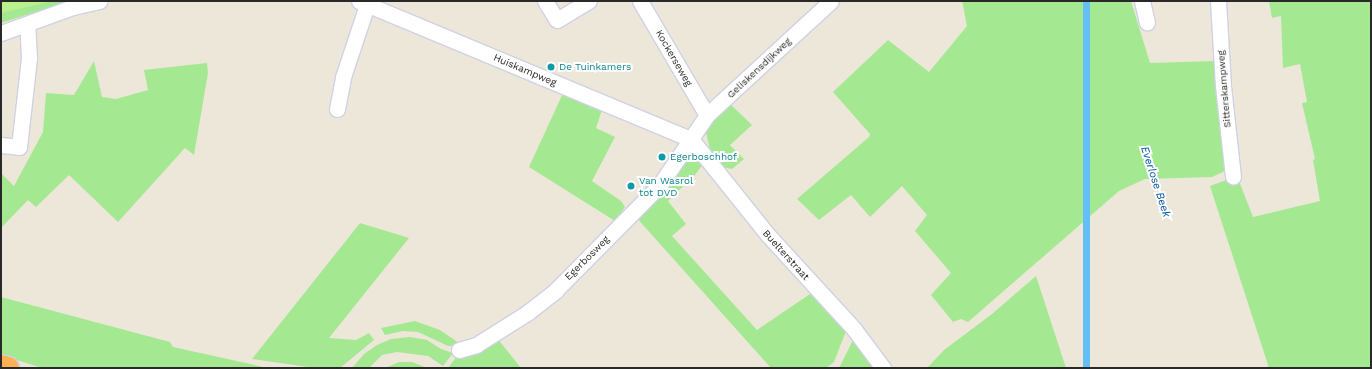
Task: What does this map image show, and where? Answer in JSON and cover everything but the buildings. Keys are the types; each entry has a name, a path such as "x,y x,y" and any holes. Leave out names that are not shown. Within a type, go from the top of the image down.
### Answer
{"highway":[{"path":"1,366 8,368"}],"street":[{"path":"1,32 27,24 72,4 99,1"},
{"path":"545,1 557,20 589,1"},
{"name":"Kockerseweg","path":"640,1 707,115"},
{"name":"Geliskensdijkweg","path":"691,139 707,115 831,1"},
{"path":"1142,1 1147,22"},
{"name":"Sitterskampweg","path":"1218,1 1223,86 1233,176"},
{"path":"338,109 343,77 363,3"},
{"name":"Huiskampweg","path":"363,3 691,139"},
{"path":"1,145 19,147 29,58 27,24"},
{"name":"Egerbosweg","path":"459,350 482,341 527,313 556,290 659,186 691,139"},
{"name":"Buelterstraat","path":"691,139 767,234 854,329 883,368"}],"green space":[{"path":"1,1 70,1 1,23"},
{"path":"1,1 53,1 1,13"},
{"path":"962,1 1131,1 1150,63 1215,61 1225,171 1212,177 1145,179 1119,191 968,322 961,319 953,322 931,295 951,273 915,231 927,215 902,186 870,217 851,195 819,220 797,199 869,137 870,134 833,92 888,40 929,72 967,26"},
{"path":"1269,1 1371,1 1371,368 1269,368 1210,186 1237,176 1253,217 1320,201 1313,160 1315,159 1302,103 1307,102 1300,64 1283,68 1281,16 1272,18"},
{"path":"94,61 102,97 116,99 148,90 144,70 207,63 208,73 194,155 185,148 118,222 69,175 36,207 28,200 1,228 1,173 14,186 43,132 46,93 74,95"},
{"path":"564,91 602,110 596,128 615,137 592,181 621,201 625,207 615,221 529,167"},
{"path":"728,102 752,125 730,145 744,159 732,169 717,166 710,150 705,128"},
{"path":"688,156 693,156 703,164 695,175 668,201 686,224 672,236 757,330 813,292 846,331 834,362 826,368 771,368 635,216"},
{"path":"360,223 409,238 329,338 356,340 369,333 374,340 340,368 315,368 252,359"},
{"path":"1036,276 1066,368 927,368 944,350 992,314"},
{"path":"1,297 170,342 173,347 268,368 42,368 1,355"},
{"path":"415,321 440,330 462,345 448,346 418,332 403,331 385,335 381,328"},
{"path":"410,337 427,340 441,349 453,353 443,366 428,356 397,352 382,355 369,368 352,368 364,354 377,345 391,339"},
{"path":"497,338 521,368 448,368 460,352"},
{"path":"853,340 876,368 839,368"},
{"path":"399,362 412,362 427,368 385,368"}],"water":[{"path":"1083,1 1090,1 1090,368 1083,368"}],"place":[{"name":"De Tuinkamers","path":"551,67"},
{"name":"Egerboschhof","path":"662,157"},
{"name":"Van Wasrol tot DVD","path":"631,186"}],"water label":[{"name":"Everlose Beek","path":"1155,182"}]}
